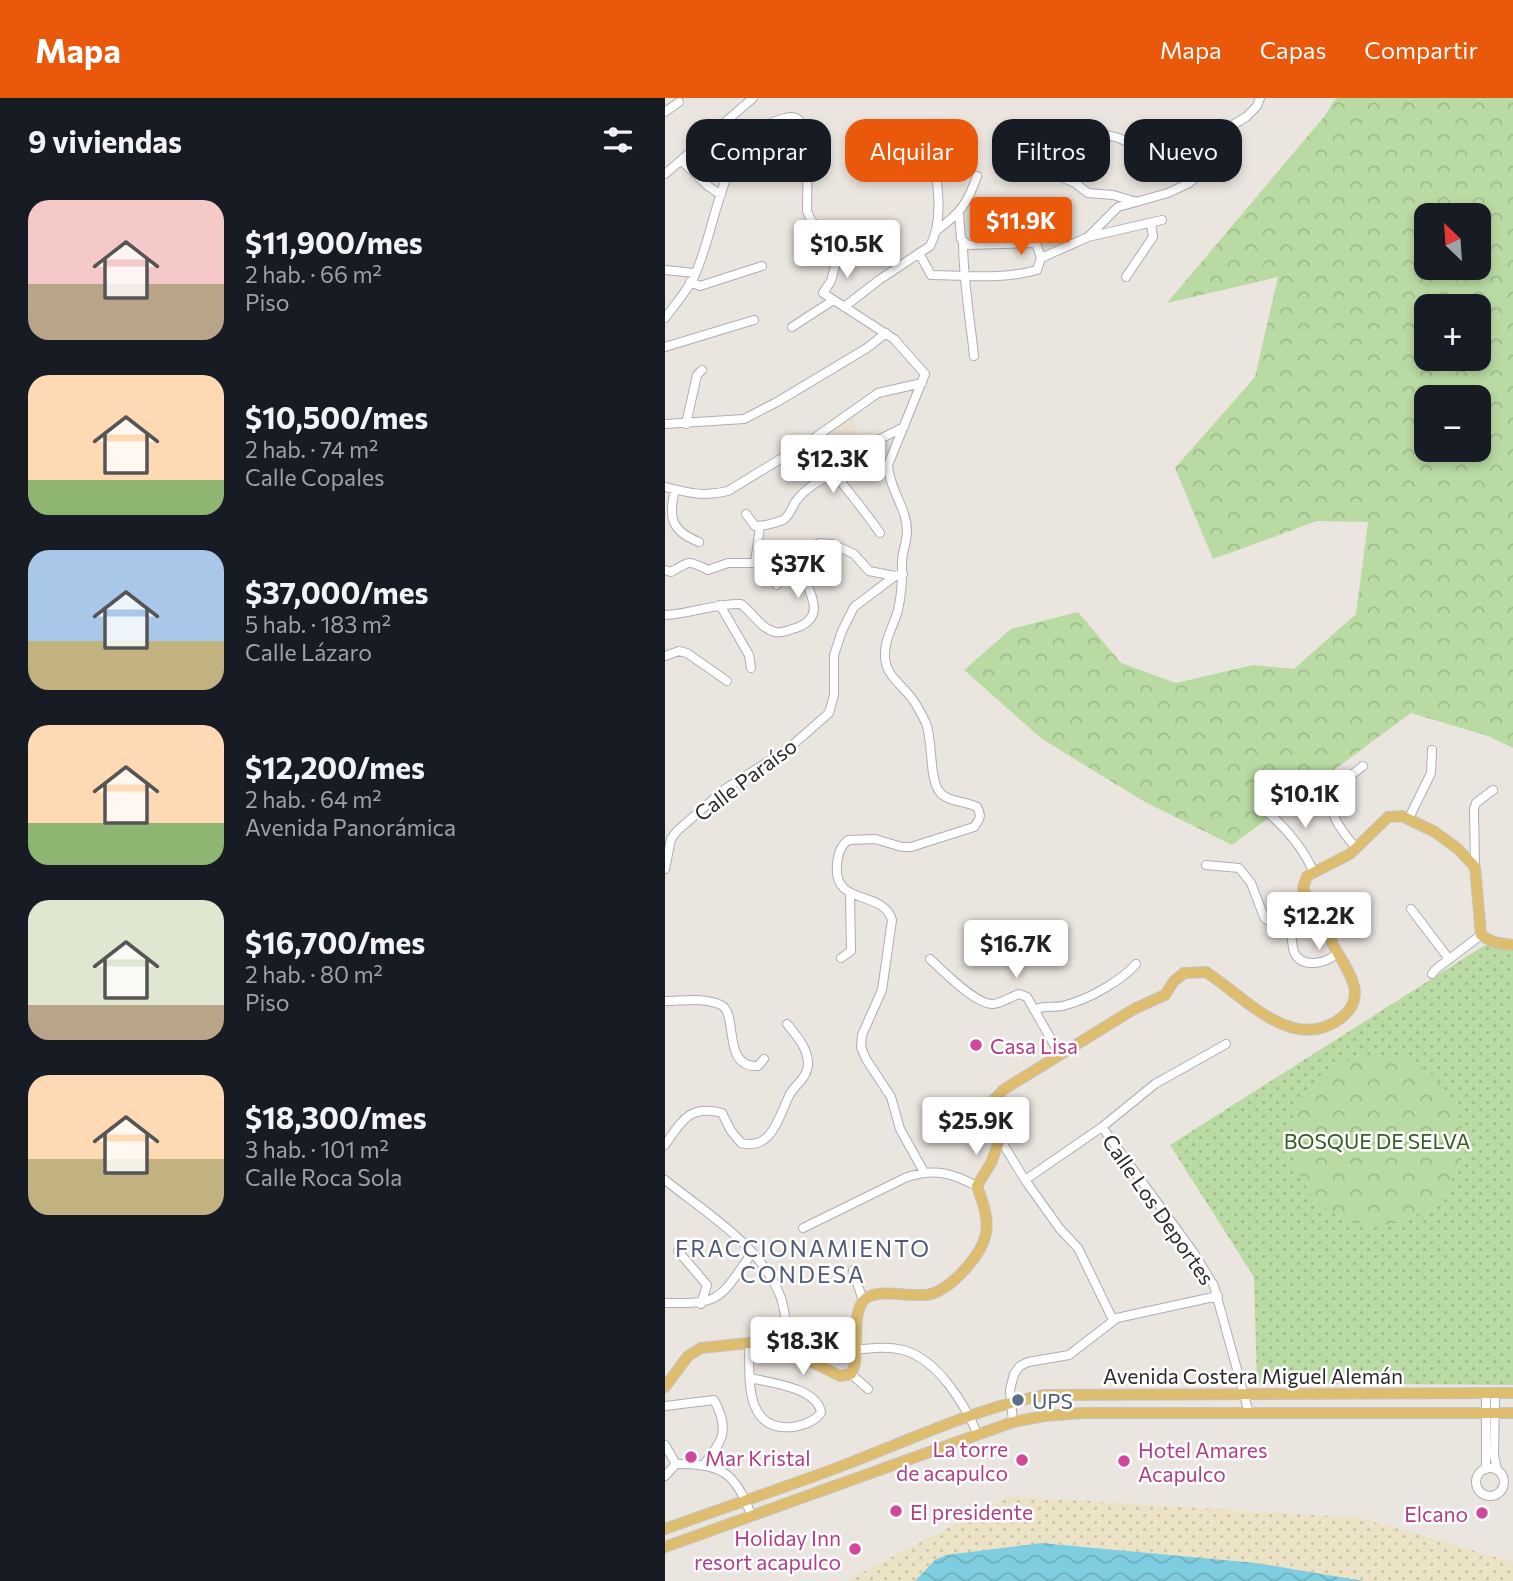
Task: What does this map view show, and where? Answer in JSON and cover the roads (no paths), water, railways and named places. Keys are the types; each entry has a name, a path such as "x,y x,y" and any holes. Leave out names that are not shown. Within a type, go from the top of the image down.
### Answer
{"main road":[{"path":"665,1387 688,1356 701,1348 749,1343 768,1344 790,1351 841,1376 851,1374 855,1363 856,1325 863,1301 881,1294 929,1295 948,1285 980,1250 987,1232 985,1210 977,1186 991,1163 1000,1139 991,1114 992,1101 1003,1090 1134,1009 1165,995 1174,981 1184,973 1206,972 1271,1018 1294,1029 1314,1031 1343,1017 1349,1012 1354,999 1354,984 1337,953 1324,920 1303,888 1307,876 1350,854 1388,817 1409,818 1458,849 1475,867 1481,935 1493,942 1513,945"},
{"name":"Avenida Costera Miguel Alemán","path":"665,1530 970,1416 1045,1395 1513,1393"},
{"name":"Avenida Costera Miguel Alemán","path":"665,1547 1013,1422 1045,1416 1083,1413 1513,1413"}],"street":[{"path":"665,174 753,98"},
{"path":"1242,119 1257,106 1260,98"},
{"path":"665,112 679,102"},
{"path":"665,318 695,273 735,156 754,135 775,120 790,116 798,118 808,135 807,211 811,220 839,252 831,281 823,293 886,333 925,374 888,465 888,479 907,525 899,575 903,587 886,644 885,657 887,668 913,699 926,724 932,743 939,792 945,797 977,807 980,813 974,827 918,845 902,847 875,839 848,840 840,847 837,868 839,882 849,894 876,902 890,914 892,920 882,990 862,1035 861,1047 891,1097 900,1129 924,1171"},
{"path":"682,161 721,195"},
{"path":"844,307 879,279 930,246 939,213 936,182"},
{"path":"936,231 959,213 975,182"},
{"path":"1073,182 1088,193 1113,195 1137,202"},
{"path":"1088,237 1118,207 1168,193 1190,182"},
{"path":"959,213 963,241 963,275 974,356"},
{"path":"1041,258 1088,237 1162,220"},
{"path":"1126,277 1153,237 1151,223"},
{"path":"919,253 931,275 1018,275 1037,270 1041,258 1035,243 968,245 963,241"},
{"path":"690,282 700,286 762,266"},
{"path":"665,270 695,273"},
{"path":"792,327 832,301"},
{"path":"665,347 754,320"},
{"path":"665,424 744,419 867,348 886,333"},
{"path":"686,424 697,375 702,370"},
{"path":"665,487 700,495 729,491 810,441 878,393 922,383"},
{"path":"745,514 752,523 759,526 783,520 797,499 808,489 827,476 834,475 873,443 904,427"},
{"path":"810,441 880,533"},
{"path":"675,489 671,506 676,527 685,537 699,542"},
{"path":"755,563 759,526"},
{"path":"808,547 814,544 832,544 854,554 869,571 899,575"},
{"path":"665,570 671,572 687,562 708,570 728,563 755,563 777,584"},
{"name":"Calle Paraíso","path":"665,869 671,839 677,831 725,789 788,749 829,713 834,695 834,655 854,607 899,575"},
{"path":"665,615 712,609 725,603 741,604 774,632 801,626 812,616 815,608 804,578"},
{"path":"720,606 749,655 751,668"},
{"path":"665,656 679,651 687,653 727,681"},
{"path":"1409,818 1431,773 1432,750"},
{"path":"1356,848 1341,831 1334,816 1332,797 1337,789 1363,766"},
{"path":"1475,867 1474,809 1476,803 1493,790"},
{"path":"1265,810 1283,826 1307,855 1314,873"},
{"path":"1206,864 1239,868 1245,874 1267,922 1287,929 1293,939 1294,952 1303,961 1319,963 1337,953"},
{"path":"841,958 851,951 849,894"},
{"path":"1411,909 1449,959"},
{"path":"1432,974 1481,935"},
{"path":"930,960 967,992 987,1003 994,1004 1019,994 1027,997 1060,1055"},
{"path":"1034,1010 1041,1006 1066,1005 1078,1000 1125,976 1136,964"},
{"path":"665,1001 694,999 724,1007 729,1013 730,1033 740,1058 751,1066 758,1066 764,1059"},
{"path":"665,1145 684,1117 699,1112 722,1113 741,1143 753,1144 771,1135 790,1094 806,1075 809,1065 806,1050 787,1024"},
{"path":"1025,1180 1102,1127 1155,1084 1226,1044"},
{"name":"Calle Los Deportes","path":"1102,1127 1194,1253 1218,1296 1249,1413"},
{"path":"1000,1139 1060,1229 1078,1248 1114,1320"},
{"path":"803,1228 924,1171 939,1171 960,1177 977,1186"},
{"path":"665,1180 738,1238 763,1264 780,1297 790,1351"},
{"path":"678,1251 707,1285 704,1303"},
{"path":"665,1303 704,1303 718,1297 752,1253"},
{"path":"853,1270 863,1301"},
{"path":"1013,1422 1011,1381 1020,1366 1028,1362 1069,1355 1114,1320 1218,1296"},
{"path":"750,1378 812,1395 820,1405 821,1413 816,1420 801,1426 781,1427 767,1423 758,1415 750,1378 749,1343 787,1324"},
{"path":"854,1350 879,1347 907,1351 928,1364 946,1380 970,1416 978,1435"},
{"path":"851,1374 868,1389"},
{"path":"1486,1469 1490,1393"},
{"path":"665,1406 714,1401 724,1427 723,1437 704,1464"},
{"path":"1490,1413 1497,1469 1509,1485 1495,1495 1481,1493 1477,1487 1480,1473 1486,1469 1497,1469"},
{"path":"665,1445 676,1464"},
{"path":"665,1476 676,1464 704,1464 720,1469 745,1499 751,1515"}],"water":[{"path":"1041,1543 1256,1563 1363,1581 915,1581 935,1560 946,1555"}],"place":[{"name":"Casa Lisa","path":"976,1045"},
{"name":"UPS","path":"1018,1400"},
{"name":"Mar Kristal","path":"691,1457"},
{"name":"La torre de acapulco","path":"1022,1460"},
{"name":"Hotel Amares Acapulco","path":"1124,1461"},
{"name":"El presidente","path":"896,1511"},
{"name":"Elcano","path":"1482,1513"},
{"name":"Holiday Inn resort acapulco","path":"855,1549"}],"district":[{"name":"FRACCIONAMIENTO CONDESA","path":"803,1261"}],"park label":[{"name":"BOSQUE DE SELVA","path":"1377,1140"}]}
